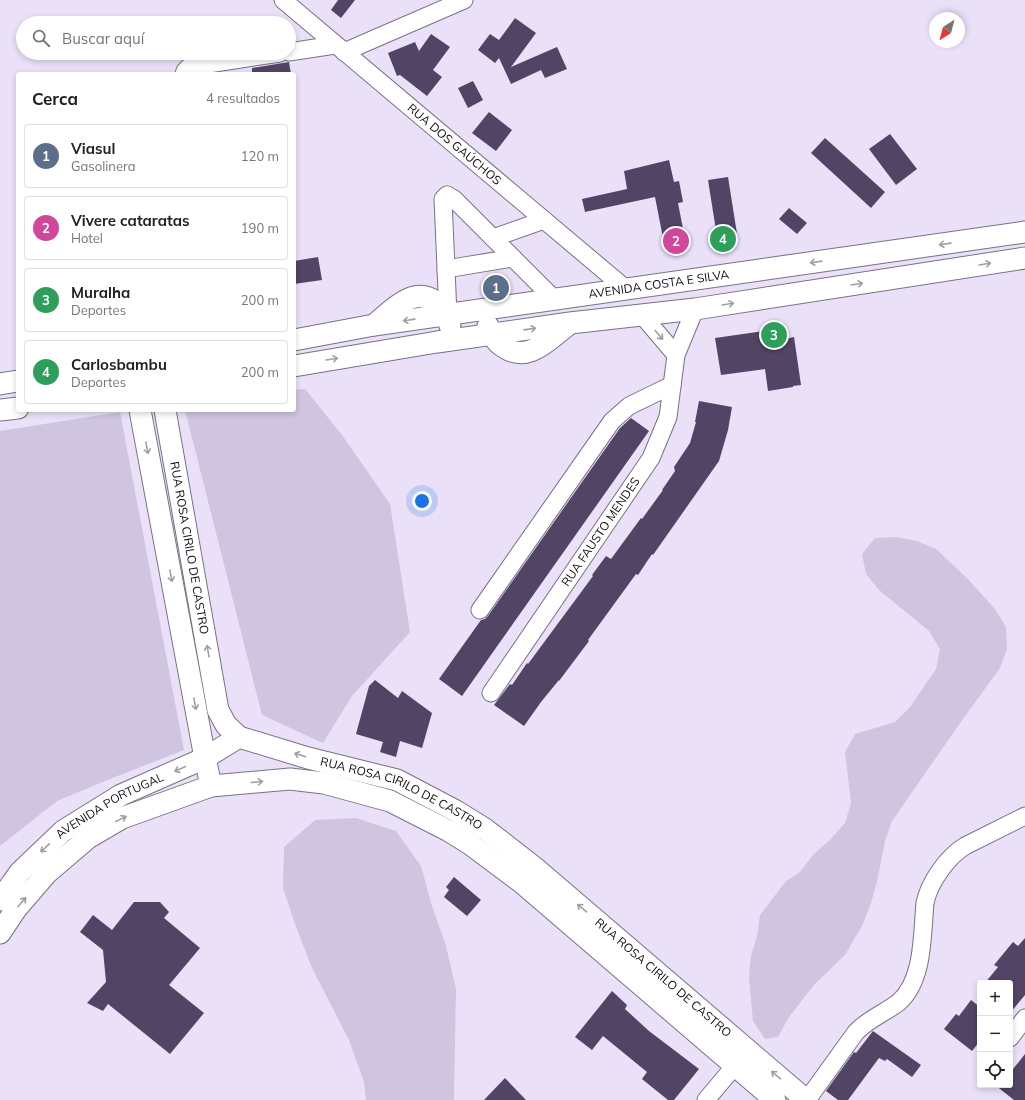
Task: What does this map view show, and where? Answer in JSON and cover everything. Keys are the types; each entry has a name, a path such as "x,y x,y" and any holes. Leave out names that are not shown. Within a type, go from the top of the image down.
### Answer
{"main road":[{"name":"AVENIDA COSTA E SILVA","path":"296,340 374,325 1025,232"},
{"path":"496,308 489,316 488,321 491,335 505,348 515,352 526,353 544,343 570,323 695,309 1025,258"},
{"path":"374,325 398,304 409,298 419,296 429,297 440,305 448,315 450,327 448,332 438,342"},
{"path":"296,366 438,342 491,335"},
{"path":"0,384 16,381"},
{"path":"0,410 16,408"},
{"path":"140,412 211,786"},
{"name":"RUA ROSA CIRILO DE CASTRO","path":"165,412 218,710 226,725 239,737 308,758 397,780 456,811 485,829 528,875"},
{"name":"AVENIDA PORTUGAL","path":"0,900 20,872 63,831 121,795 205,758 239,737"},
{"name":"AVENIDA PORTUGAL","path":"0,934 16,909 47,873 88,838 122,818 211,786 290,779 324,783 390,801 449,830 470,844 528,875"},
{"path":"390,801 397,780"},
{"path":"528,875 741,1058 806,1100"},
{"path":"741,1058 775,1100"}],"street":[{"name":"RUA DOS GAÚCHOS","path":"282,0 626,289"},
{"path":"296,52 340,49 464,0"},
{"path":"185,72 189,67 242,66 260,60"},
{"path":"448,315 443,199 447,196 454,199 554,299"},
{"path":"494,238 544,220"},
{"path":"419,296 446,272 513,258"},
{"name":"RUA FAUSTO MENDES","path":"491,693 651,458 668,416 676,355 695,309"},
{"path":"642,315 676,355"},
{"path":"480,610 612,421 629,406 672,385"},
{"path":"806,1100 864,1023 900,1001 912,986 918,970 927,893 948,859 964,846 1025,816"},
{"path":"1013,1034 1025,1018"},
{"path":"706,1100 741,1058"}],"shaded area":[{"path":"305,389 342,435 390,504 410,632 352,696 323,743 262,715 186,412 296,412 296,390"},
{"path":"120,412 184,750 57,801 0,846 0,431"},
{"path":"896,537 917,541 936,549 967,578 995,609 1006,627 1007,649 1000,668 892,821 885,841 877,882 871,903 863,924 845,955 814,985 789,1017 778,1037 765,1039 753,1021 749,978 751,956 757,936 760,915 786,881 800,872 813,855 830,840 845,823 851,803 845,752 855,734 895,722 910,707 936,669 940,649 929,631 879,590 866,574 862,554 875,538"},
{"path":"356,818 396,831 421,866 432,906 446,946 456,989 454,1100 366,1100 364,1082 349,1040 312,968 296,927 283,888 284,847 315,820"}],"building":[{"path":"338,0 355,0 341,18 331,10"},
{"path":"515,18 536,33 511,67 557,47 567,69 545,78 541,70 511,84 499,58 495,63 478,50 490,34 499,40"},
{"path":"431,34 450,47 433,70 442,77 427,96 400,75 397,76 388,53 415,42 419,51"},
{"path":"289,62 291,72 252,72 252,68"},
{"path":"473,81 483,100 468,108 458,88"},
{"path":"489,112 512,130 496,151 472,133"},
{"path":"890,134 917,169 896,185 869,149"},
{"path":"825,138 885,192 871,208 811,153"},
{"path":"669,160 674,182 679,181 683,202 678,203 685,239 664,243 655,197 585,212 582,199 627,189 624,171"},
{"path":"728,177 738,240 718,243 708,180"},
{"path":"789,208 807,223 797,234 779,219"},
{"path":"318,257 322,280 296,284 296,261"},
{"path":"784,328 786,339 794,337 801,385 768,391 765,369 721,375 715,338"},
{"path":"699,401 732,407 728,430 719,461 653,555 652,554 638,575 636,574 588,640 589,641 524,726 494,705 510,684 512,685 527,663 528,664 606,556 611,559 663,490 675,471 674,467 690,443 696,422"},
{"path":"631,418 649,431 462,696 439,679 481,620 488,616 620,428"},
{"path":"375,680 398,698 402,691 432,713 422,748 400,741 396,757 380,752 383,742 356,734 369,686"},
{"path":"454,877 481,900 467,916 444,897 449,890 446,887"},
{"path":"134,902 160,902 169,912 164,918 200,948 169,985 204,1013 170,1054 108,1004 103,1011 87,1003 106,982 103,950 80,932 93,915 112,930"},
{"path":"1025,938 1025,995 1013,1009 1013,980 987,980 998,967 994,965 1013,942 1018,946"},
{"path":"612,991 627,1005 625,1009 649,1031 699,1069 674,1100 668,1100 642,1079 647,1072 603,1036 592,1050 575,1037"},
{"path":"971,1000 977,1005 977,1045 972,1051 944,1029 956,1014 959,1016"},
{"path":"873,1031 921,1065 912,1077 887,1059 885,1061 879,1058 848,1100 838,1100 826,1091 854,1052 856,1053"},
{"path":"1025,1054 1025,1100 1014,1100 999,1088 1013,1088 1013,1069"},
{"path":"505,1078 526,1100 484,1100"}],"place":[{"name":"Carlosbambu","path":"723,239"},
{"name":"Vivere cataratas","path":"676,241"},
{"name":"Viasul","path":"496,288"},
{"name":"Muralha","path":"774,335"}]}
